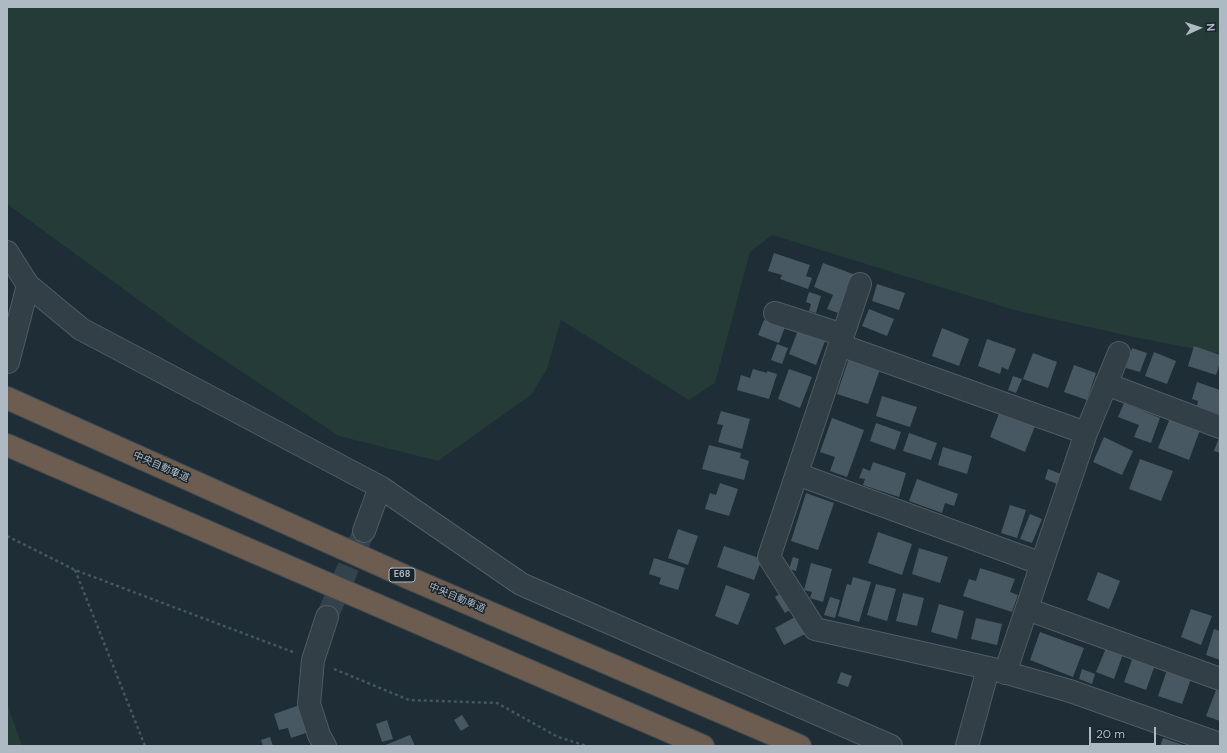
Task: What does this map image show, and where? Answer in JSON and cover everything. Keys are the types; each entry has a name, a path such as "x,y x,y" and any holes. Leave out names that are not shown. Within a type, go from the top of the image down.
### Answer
{"highway":[{"name":"中央自動車道","path":"12,399 409,578 800,746"},
{"path":"7,445 703,746"}],"street":[{"path":"7,252 28,285 81,329 380,487 521,584 891,746"},
{"path":"860,284 769,557 815,629 996,671 1070,691 1220,744"},
{"path":"8,362 28,285"},
{"path":"775,313 841,340 1086,434"},
{"path":"967,746 996,671 1027,609 1086,434 1118,353"},
{"path":"1106,384 1220,427"},
{"path":"797,474 1042,564"},
{"path":"364,531 380,487"},
{"path":"1027,609 1220,679"},
{"path":"325,746 319,735 310,704 313,660 327,617"}],"path":[{"path":"75,570 145,746"}],"green space":[{"path":"7,7 1220,7 1220,354 1129,336 1018,311 772,235 750,252 715,383 689,400 561,320 547,369 531,395 438,461 339,436 185,334 7,204"},
{"path":"7,703 22,746 7,746"}],"building":[{"path":"774,253 810,265 806,276 812,278 808,289 780,279 782,275 768,271"},
{"path":"823,263 853,274 838,313 827,309 833,295 814,287"},
{"path":"877,284 905,293 899,310 872,301"},
{"path":"809,292 821,296 816,313 809,311 811,304 806,302"},
{"path":"869,309 894,319 887,336 862,326"},
{"path":"764,320 785,327 779,343 758,335"},
{"path":"942,328 969,339 959,366 932,356"},
{"path":"798,330 825,341 816,365 789,354"},
{"path":"987,339 1016,349 1008,370 1002,367 1000,374 978,366"},
{"path":"777,344 788,348 782,364 771,360"},
{"path":"1194,346 1220,355 1220,363 1216,375 1188,366"},
{"path":"1132,348 1147,353 1140,372 1126,368"},
{"path":"1154,352 1176,361 1167,384 1145,376"},
{"path":"1033,353 1057,362 1048,388 1023,379"},
{"path":"849,358 880,369 868,404 837,394"},
{"path":"1074,365 1096,373 1087,400 1064,392"},
{"path":"753,369 777,374 769,399 737,390 741,375 750,378"},
{"path":"789,369 812,377 800,408 778,399"},
{"path":"1013,376 1022,379 1016,393 1008,390"},
{"path":"1197,382 1220,390 1219,414 1197,406 1198,401 1192,399"},
{"path":"882,396 917,407 910,427 876,416"},
{"path":"1124,403 1160,418 1151,443 1134,437 1139,425 1118,417"},
{"path":"721,411 750,419 742,449 718,442 723,425 717,424"},
{"path":"1000,411 1035,426 1025,452 990,437"},
{"path":"832,418 864,430 847,477 830,471 835,457 820,452"},
{"path":"1170,418 1200,430 1189,460 1158,448"},
{"path":"876,423 901,432 895,450 870,441"},
{"path":"909,433 937,443 931,460 903,451"},
{"path":"1220,435 1220,453 1214,451"},
{"path":"1104,437 1133,451 1122,475 1093,462"},
{"path":"709,445 741,453 740,458 749,461 744,480 702,469"},
{"path":"943,447 972,456 967,474 938,465"},
{"path":"1140,459 1173,471 1161,501 1129,489"},
{"path":"873,462 906,473 899,497 863,485 865,479 859,478 863,468 870,471"},
{"path":"1048,469 1061,474 1057,484 1045,479"},
{"path":"917,479 958,494 954,506 945,503 942,513 909,501"},
{"path":"720,483 738,489 729,516 705,509 710,493 716,495"},
{"path":"806,493 834,503 818,550 791,541"},
{"path":"1010,505 1026,510 1017,538 1001,533"},
{"path":"1030,514 1042,519 1032,543 1020,539"},
{"path":"678,529 698,536 688,565 668,558"},
{"path":"878,532 912,544 902,575 868,563"},
{"path":"724,546 762,559 754,580 717,567"},
{"path":"919,548 948,557 940,583 912,574"},
{"path":"793,557 799,559 796,571 789,569"},
{"path":"654,558 685,568 678,590 659,584 661,578 649,574"},
{"path":"811,563 832,569 823,602 810,598 812,592 804,590"},
{"path":"980,568 1015,579 1010,592 1018,595 1012,612 963,596 969,579 976,581"},
{"path":"1098,572 1120,581 1109,609 1087,600"},
{"path":"853,577 871,582 859,622 838,616 847,584 851,585"},
{"path":"876,584 896,589 887,621 867,615"},
{"path":"726,585 750,594 738,625 715,616"},
{"path":"781,593 791,609 785,613 775,597"},
{"path":"903,593 924,598 917,626 896,621"},
{"path":"830,597 840,600 835,618 824,615"},
{"path":"939,604 964,611 957,639 931,632"},
{"path":"1191,609 1212,616 1201,645 1181,637"},
{"path":"795,617 805,634 784,645 775,628"},
{"path":"976,618 1002,624 997,645 971,639"},
{"path":"1214,629 1220,631 1220,660 1206,655"},
{"path":"1040,632 1084,648 1073,677 1030,660"},
{"path":"1106,648 1123,654 1114,679 1096,672"},
{"path":"1133,657 1155,665 1146,690 1124,682"},
{"path":"1082,669 1095,674 1092,684 1079,679"},
{"path":"1167,670 1191,679 1182,704 1158,696"},
{"path":"841,672 852,676 848,687 837,683"},
{"path":"1216,690 1220,691 1220,721 1206,716"},
{"path":"300,705 309,732 291,738 288,728 279,730 274,714"},
{"path":"462,715 469,726 461,731 454,720"},
{"path":"387,720 393,739 382,742 376,724"},
{"path":"410,735 415,746 383,746"},
{"path":"270,737 273,746 263,746 261,740"},
{"path":"1163,738 1186,746 1160,746"}],"tunnel":[{"path":"327,617 364,531"}]}
